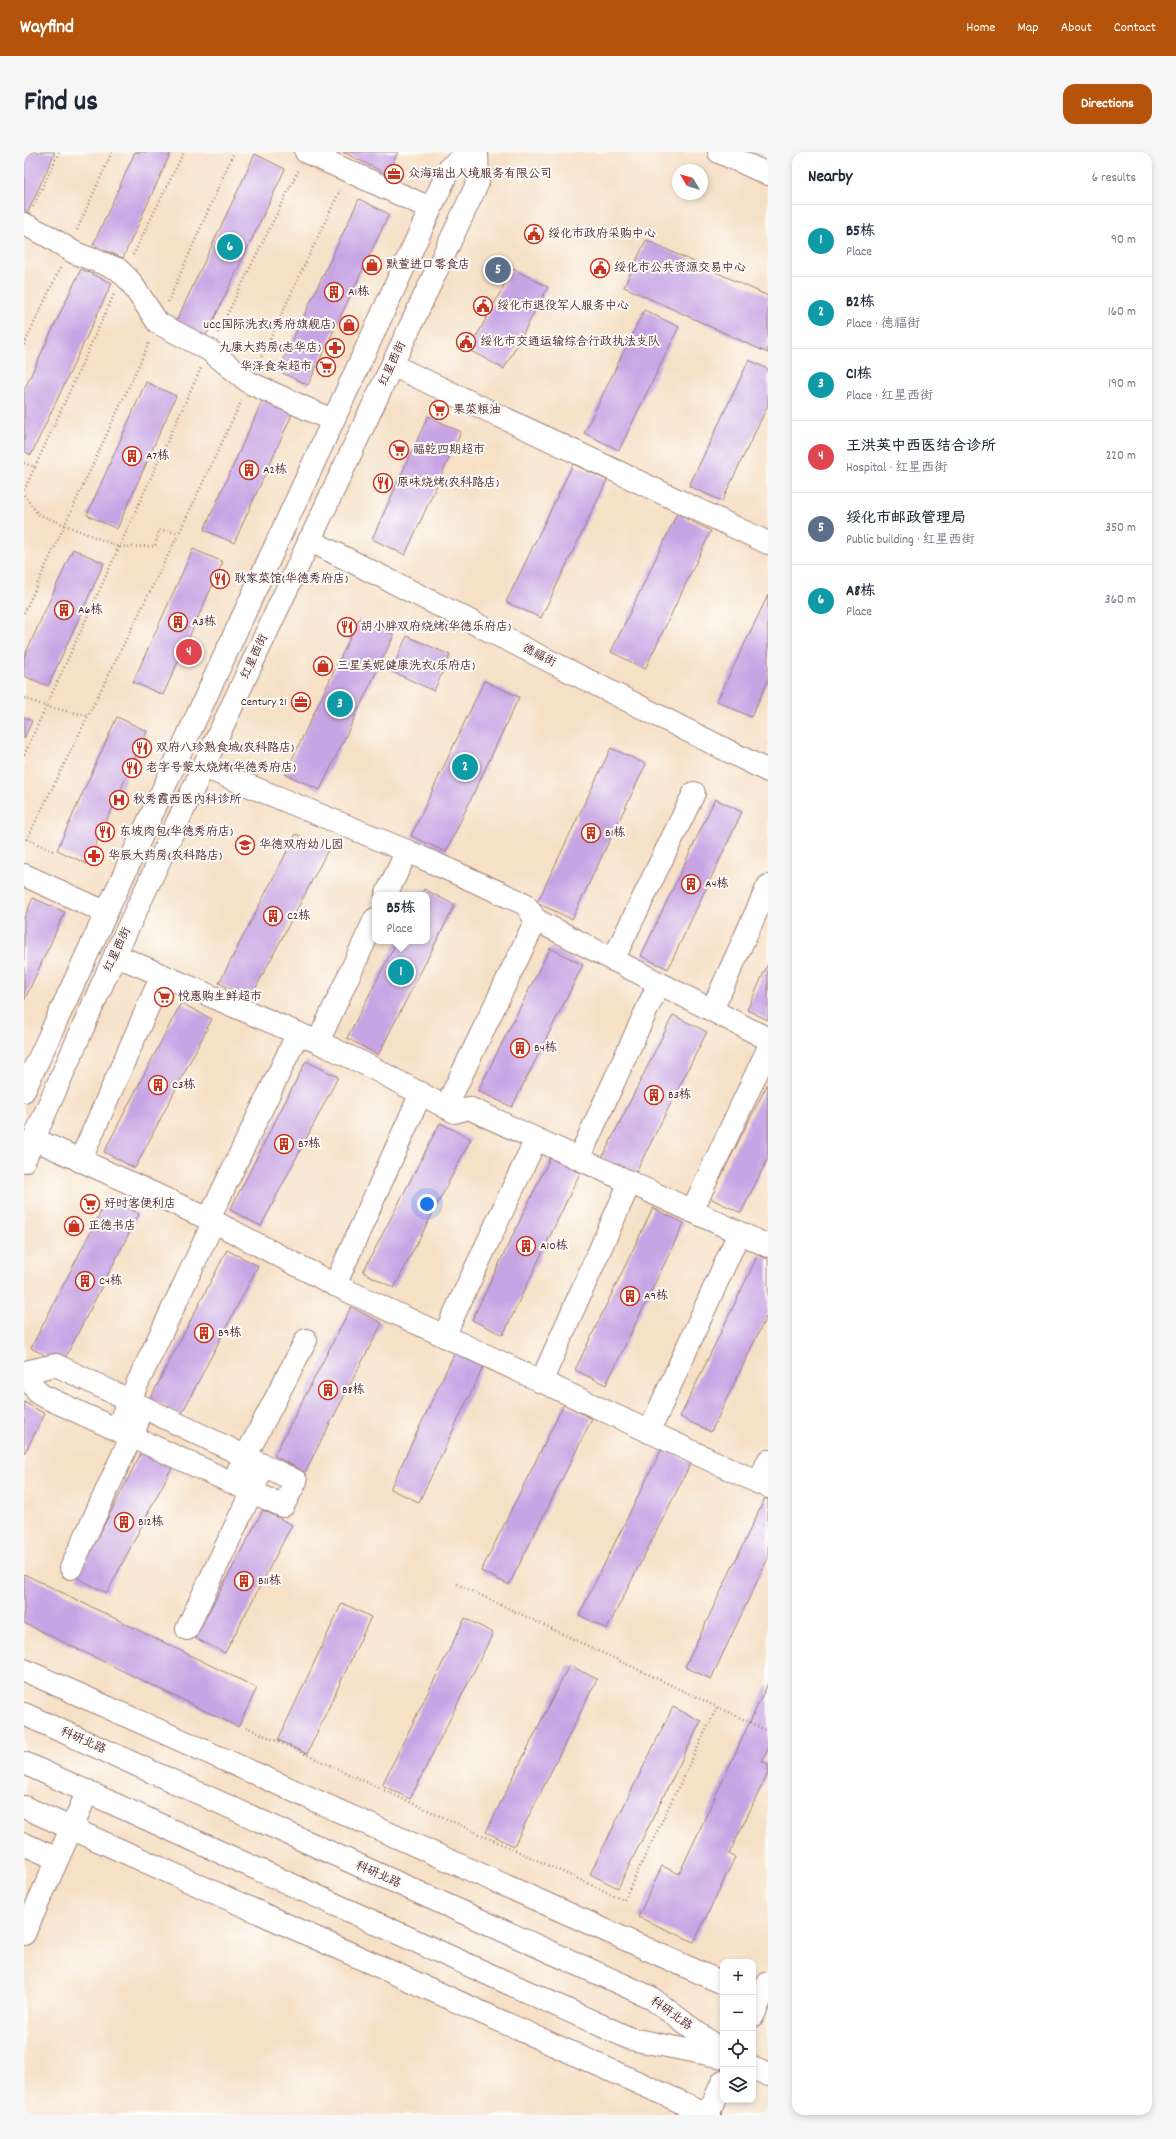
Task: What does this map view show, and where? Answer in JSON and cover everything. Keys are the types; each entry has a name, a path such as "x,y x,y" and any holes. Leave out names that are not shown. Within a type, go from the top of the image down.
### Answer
{"main road":[{"path":"307,152 430,208"},
{"path":"24,1091 430,208 450,167 471,152"},
{"name":"红星西街","path":"24,1161 115,955 478,182 477,152"},
{"path":"719,152 768,174"},
{"path":"24,225 48,236 75,253 106,263 123,274 130,281 158,323 209,350 250,383 332,420"},
{"path":"392,365 768,543"},
{"name":"德福街","path":"282,528 309,540 768,771"},
{"path":"204,767 406,851 526,904 536,920 768,1039"},
{"path":"613,960 694,793"},
{"path":"387,892 406,851"},
{"path":"24,875 103,918 125,934"},
{"path":"712,1010 768,886"},
{"path":"446,1107 536,920"},
{"path":"318,1042 372,925"},
{"path":"115,955 318,1042 365,1064 455,1112 469,1108 768,1246"},
{"path":"80,1161 162,975"},
{"path":"579,1158 659,983"},
{"path":"71,1568 124,1433 212,1220 298,1033"},
{"path":"692,1211 768,1049"},
{"path":"335,1285 421,1093"},
{"path":"34,1139 212,1220 335,1285 763,1485 768,1461"},
{"path":"444,1336 536,1139"},
{"path":"541,1382 630,1182"},
{"path":"649,1432 739,1233"},
{"path":"187,1629 242,1487 306,1340"},
{"path":"56,1366 296,1481 283,1506 39,1394 24,1372 56,1366"},
{"path":"24,1670 720,1982"},
{"name":"科研北路","path":"24,1714 650,1998 720,2050"},
{"name":"科研北路","path":"24,1763 631,2039 720,2056"},
{"path":"24,1934 88,1792"},
{"path":"24,1807 709,2115 720,2088"},
{"path":"24,1844 57,1859"},
{"path":"756,2069 768,2075"}],"path":[{"path":"24,225 59,152"},
{"path":"24,490 123,274 184,152"},
{"path":"24,613 158,323 234,152"},
{"path":"24,756 45,706 209,350 307,152"},
{"path":"53,851 27,839 179,533 349,171"},
{"path":"24,463 35,467"},
{"path":"24,496 38,514 119,547 155,546 159,530 179,533"},
{"path":"24,698 45,706 89,716"},
{"path":"457,1584 768,1731"},
{"path":"246,1727 624,1900 717,1707"}],"building":[{"path":"24,152 55,152 28,212 24,210"},
{"path":"135,152 171,152 123,258 93,245"},
{"path":"343,152 398,152 387,174"},
{"path":"255,154 285,169 204,340 174,326"},
{"name":"A1栋","path":"359,199 389,214 308,385 278,371"},
{"path":"646,240 768,296 768,353 624,287"},
{"path":"81,269 112,283 31,455 24,451 24,390"},
{"path":"513,269 548,287 504,369 469,350"},
{"path":"644,310 679,327 619,450 584,433"},
{"path":"749,360 768,369 768,405 722,501 689,486"},
{"name":"A7栋","path":"146,382 176,396 117,529 87,515"},
{"name":"A2栋","path":"264,397 294,410 234,543 204,530"},
{"path":"428,416 461,432 405,555 372,539"},
{"path":"573,464 607,480 541,618 506,602"},
{"path":"677,514 711,531 645,669 611,652"},
{"name":"A6栋","path":"73,549 104,563 48,686 24,676 24,657"},
{"name":"A3栋","path":"193,549 223,562 163,695 133,682"},
{"path":"768,595 768,681 751,717 717,701"},
{"path":"359,619 394,635 320,790 285,774"},
{"path":"407,636 450,655 434,691 391,671"},
{"path":"484,681 519,697 446,852 411,836"},
{"path":"24,717 32,721 24,739"},
{"path":"117,717 147,731 87,864 57,850"},
{"name":"B1栋","path":"611,748 646,764 572,919 537,903"},
{"name":"A4栋","path":"715,799 742,812 668,969 641,956"},
{"name":"C2栋","path":"296,834 328,850 250,999 219,983"},
{"path":"424,889 430,892 422,892"},
{"path":"430,892 455,905 378,1055 347,1038 395,944 430,944"},
{"path":"33,898 65,912 24,1001 24,918"},
{"name":"B4栋","path":"550,948 583,965 512,1107 478,1091"},
{"path":"768,964 768,1020 747,1010"},
{"name":"C3栋","path":"181,1003 212,1019 135,1168 104,1152"},
{"name":"B3栋","path":"673,1015 707,1032 635,1174 602,1158"},
{"name":"B7栋","path":"306,1061 338,1077 261,1226 230,1210"},
{"path":"768,1083 768,1158 741,1213 710,1198"},
{"path":"440,1123 471,1139 394,1288 363,1272"},
{"name":"A10栋","path":"550,1158 580,1173 503,1335 472,1320"},
{"name":"C4栋","path":"108,1198 139,1214 62,1364 31,1348"},
{"name":"A9栋","path":"653,1208 684,1223 606,1385 575,1370"},
{"name":"B9栋","path":"227,1250 258,1266 181,1415 150,1399"},
{"path":"758,1255 768,1259 768,1313 711,1432 680,1417"},
{"name":"B8栋","path":"351,1307 382,1323 305,1472 274,1456"},
{"path":"455,1352 484,1365 419,1502 390,1489"},
{"path":"24,1402 45,1414 24,1454"},
{"path":"564,1404 592,1419 509,1585 481,1571"},
{"path":"662,1448 691,1463 607,1629 579,1615"},
{"name":"B12栋","path":"142,1451 172,1467 107,1593 77,1578"},
{"path":"765,1498 768,1500 768,1558 711,1679 685,1667"},
{"name":"B11栋","path":"263,1510 292,1525 225,1653 195,1638"},
{"path":"24,1574 257,1688 238,1727 24,1623"},
{"path":"342,1603 371,1617 307,1754 278,1740"},
{"path":"465,1618 493,1633 410,1799 382,1785"},
{"path":"569,1665 597,1679 514,1846 486,1832"},
{"path":"768,1683 768,1749 762,1761 768,1764 768,1773 729,1854 735,1857 694,1942 638,1917 662,1866 679,1874"},
{"path":"673,1707 701,1721 618,1888 590,1874"}],"place":[{"name":"众海瑞出入境服务有限公司","path":"394,174"},
{"name":"绥化市政府采购中心","path":"534,234"},
{"name":"A8栋","path":"230,247"},
{"name":"默萱进口零食店","path":"372,265"},
{"name":"绥化市公共资源交易中心","path":"600,268"},
{"name":"绥化市邮政管理局","path":"498,270"},
{"name":"A1栋","path":"334,292"},
{"name":"绥化市退役军人服务中心","path":"483,306"},
{"name":"UCC国际洗衣(秀府旗舰店)","path":"349,325"},
{"name":"绥化市交通运输综合行政执法支队","path":"466,342"},
{"name":"九康大药房(志华店)","path":"335,348"},
{"name":"华泽食杂超市","path":"326,367"},
{"name":"果菜粮油","path":"439,410"},
{"name":"福乾四期超市","path":"399,450"},
{"name":"A7栋","path":"132,456"},
{"name":"A2栋","path":"249,470"},
{"name":"原味烧烤(农科路店)","path":"383,483"},
{"name":"耿家菜馆(华德秀府店)","path":"220,579"},
{"name":"A6栋","path":"64,610"},
{"name":"A3栋","path":"178,622"},
{"name":"胡小胖双府烧烤(华德乐府店)","path":"347,627"},
{"name":"王洪英中西医结合诊所","path":"189,652"},
{"name":"三星美妮健康洗衣(乐府店)","path":"323,666"},
{"name":"Century 21","path":"301,702"},
{"name":"C1栋","path":"340,704"},
{"name":"双府八珍熟食城(农科路店)","path":"142,748"},
{"name":"B2栋","path":"465,767"},
{"name":"老字号蒙太烧烤(华德秀府店)","path":"132,768"},
{"name":"秋秀霞西医内科诊所","path":"119,800"},
{"name":"东坡肉包(华德秀府店)","path":"105,832"},
{"name":"B1栋","path":"591,833"},
{"name":"华德双府幼儿园","path":"245,845"},
{"name":"华辰大药房(农科路店)","path":"94,856"},
{"name":"A4栋","path":"691,884"},
{"name":"C2栋","path":"273,916"},
{"name":"B5栋","path":"401,972"},
{"name":"悦惠购生鲜超市","path":"164,997"},
{"name":"B4栋","path":"520,1048"},
{"name":"C3栋","path":"158,1085"},
{"name":"B3栋","path":"654,1095"},
{"name":"B7栋","path":"284,1144"},
{"name":"好时客便利店","path":"90,1204"},
{"name":"正德书店","path":"74,1226"},
{"name":"A10栋","path":"526,1246"},
{"name":"C4栋","path":"85,1281"},
{"name":"A9栋","path":"630,1296"},
{"name":"B9栋","path":"204,1333"},
{"name":"B8栋","path":"328,1390"},
{"name":"B12栋","path":"124,1522"},
{"name":"B11栋","path":"244,1581"}]}
